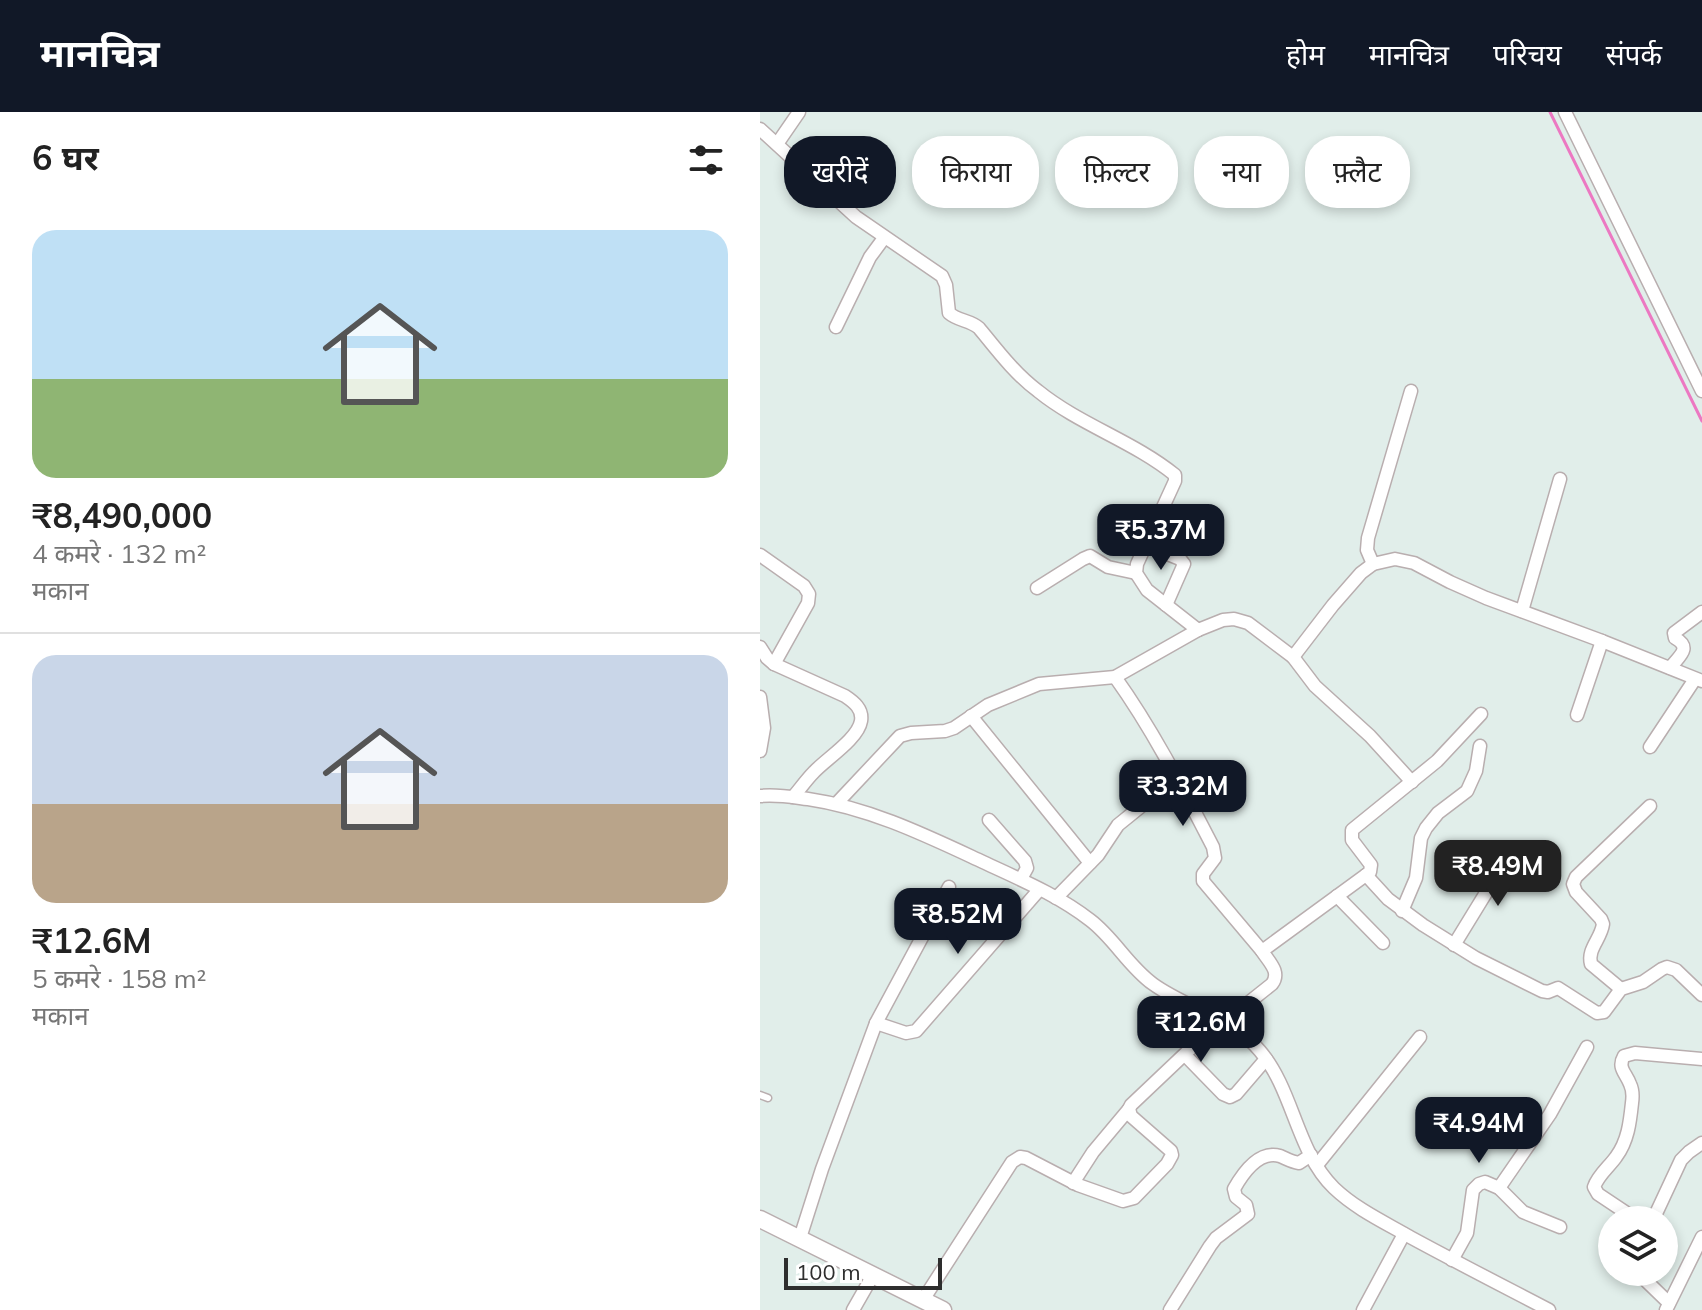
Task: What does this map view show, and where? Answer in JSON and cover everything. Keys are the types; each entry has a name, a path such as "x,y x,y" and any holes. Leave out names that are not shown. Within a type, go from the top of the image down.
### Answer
{"main road":[{"path":"760,1219 943,1310"}],"street":[{"path":"777,144 799,112"},
{"path":"1565,112 1702,391"},
{"path":"760,129 856,217 942,276 949,313 979,328 1037,391 1175,475 1136,573 1147,590 1198,630"},
{"path":"836,327 870,257 884,238"},
{"path":"1373,564 1367,550 1368,538 1411,391"},
{"path":"1522,611 1560,479"},
{"path":"1145,545 1180,559 1184,564 1166,605"},
{"path":"760,555 804,586 809,594 808,603 765,658 845,696 860,709 862,717 857,731 793,797"},
{"path":"1037,588 1090,556 1108,567 1136,573"},
{"path":"1293,657 1361,573 1373,564 1404,559 1450,582 1698,680 1650,747"},
{"path":"1670,668 1684,649 1684,644 1675,638 1674,633 1702,612"},
{"path":"837,803 900,736 954,728 1010,695 1039,684 1115,677 1198,630 1223,620 1243,621 1293,657 1315,686 1370,736 1412,782"},
{"path":"1577,715 1602,641"},
{"path":"1073,1183 1093,1152 1134,1101 1275,981 1275,971 1262,951 1203,881 1203,874 1214,862 1215,853 1134,703 1115,677"},
{"path":"760,697 764,728 760,751"},
{"path":"1262,951 1370,872 1371,865 1352,840 1352,830 1448,750 1481,714"},
{"path":"971,716 1090,863"},
{"path":"1402,911 1416,878 1421,838 1438,813 1467,791 1476,771 1480,746"},
{"path":"1056,898 1102,849 1118,825 1176,778"},
{"path":"760,796 778,795 837,803 916,832 1021,879 1075,909 1102,930 1137,971 1156,986 1224,1023 1251,1042 1279,1080 1314,1160 1336,1190 1367,1214 1549,1310"},
{"path":"1621,989 1591,964 1589,953 1603,924 1573,884 1576,877 1650,806"},
{"path":"989,820 1025,861 1027,868 1021,879"},
{"path":"1454,945 1511,852"},
{"path":"1366,875 1402,911 1454,945 1542,991 1558,988 1597,1013 1604,1012 1621,989 1643,982 1662,969 1676,970 1702,995"},
{"path":"800,1238 876,1023 949,887"},
{"path":"876,1023 906,1033 916,1031 1039,890"},
{"path":"1337,896 1383,943"},
{"path":"1170,1310 1216,1238 1248,1214 1246,1205 1233,1192 1253,1163 1275,1155 1293,1163 1314,1160 1420,1037"},
{"path":"1499,1188 1550,1114 1587,1047"},
{"path":"1616,1206 1598,1194 1594,1187 1596,1180 1620,1151 1628,1133 1633,1094 1621,1060 1635,1053 1702,1059"},
{"path":"1185,1055 1223,1094 1230,1097 1266,1059"},
{"path":"923,1300 1016,1159 1026,1158 1073,1183 1117,1199 1134,1198 1172,1155 1133,1118 1129,1109"},
{"path":"1660,1206 1681,1160 1702,1143"},
{"path":"1452,1260 1467,1233 1473,1190 1485,1182 1499,1188 1523,1212 1560,1227"},
{"path":"1363,1310 1404,1234"},
{"path":"1650,1286 1668,1306 1702,1237"},
{"path":"853,1310 873,1275"}],"lane":[{"path":"760,1095 768,1098"}],"waterway":[{"path":"1550,112 1702,421"}]}
